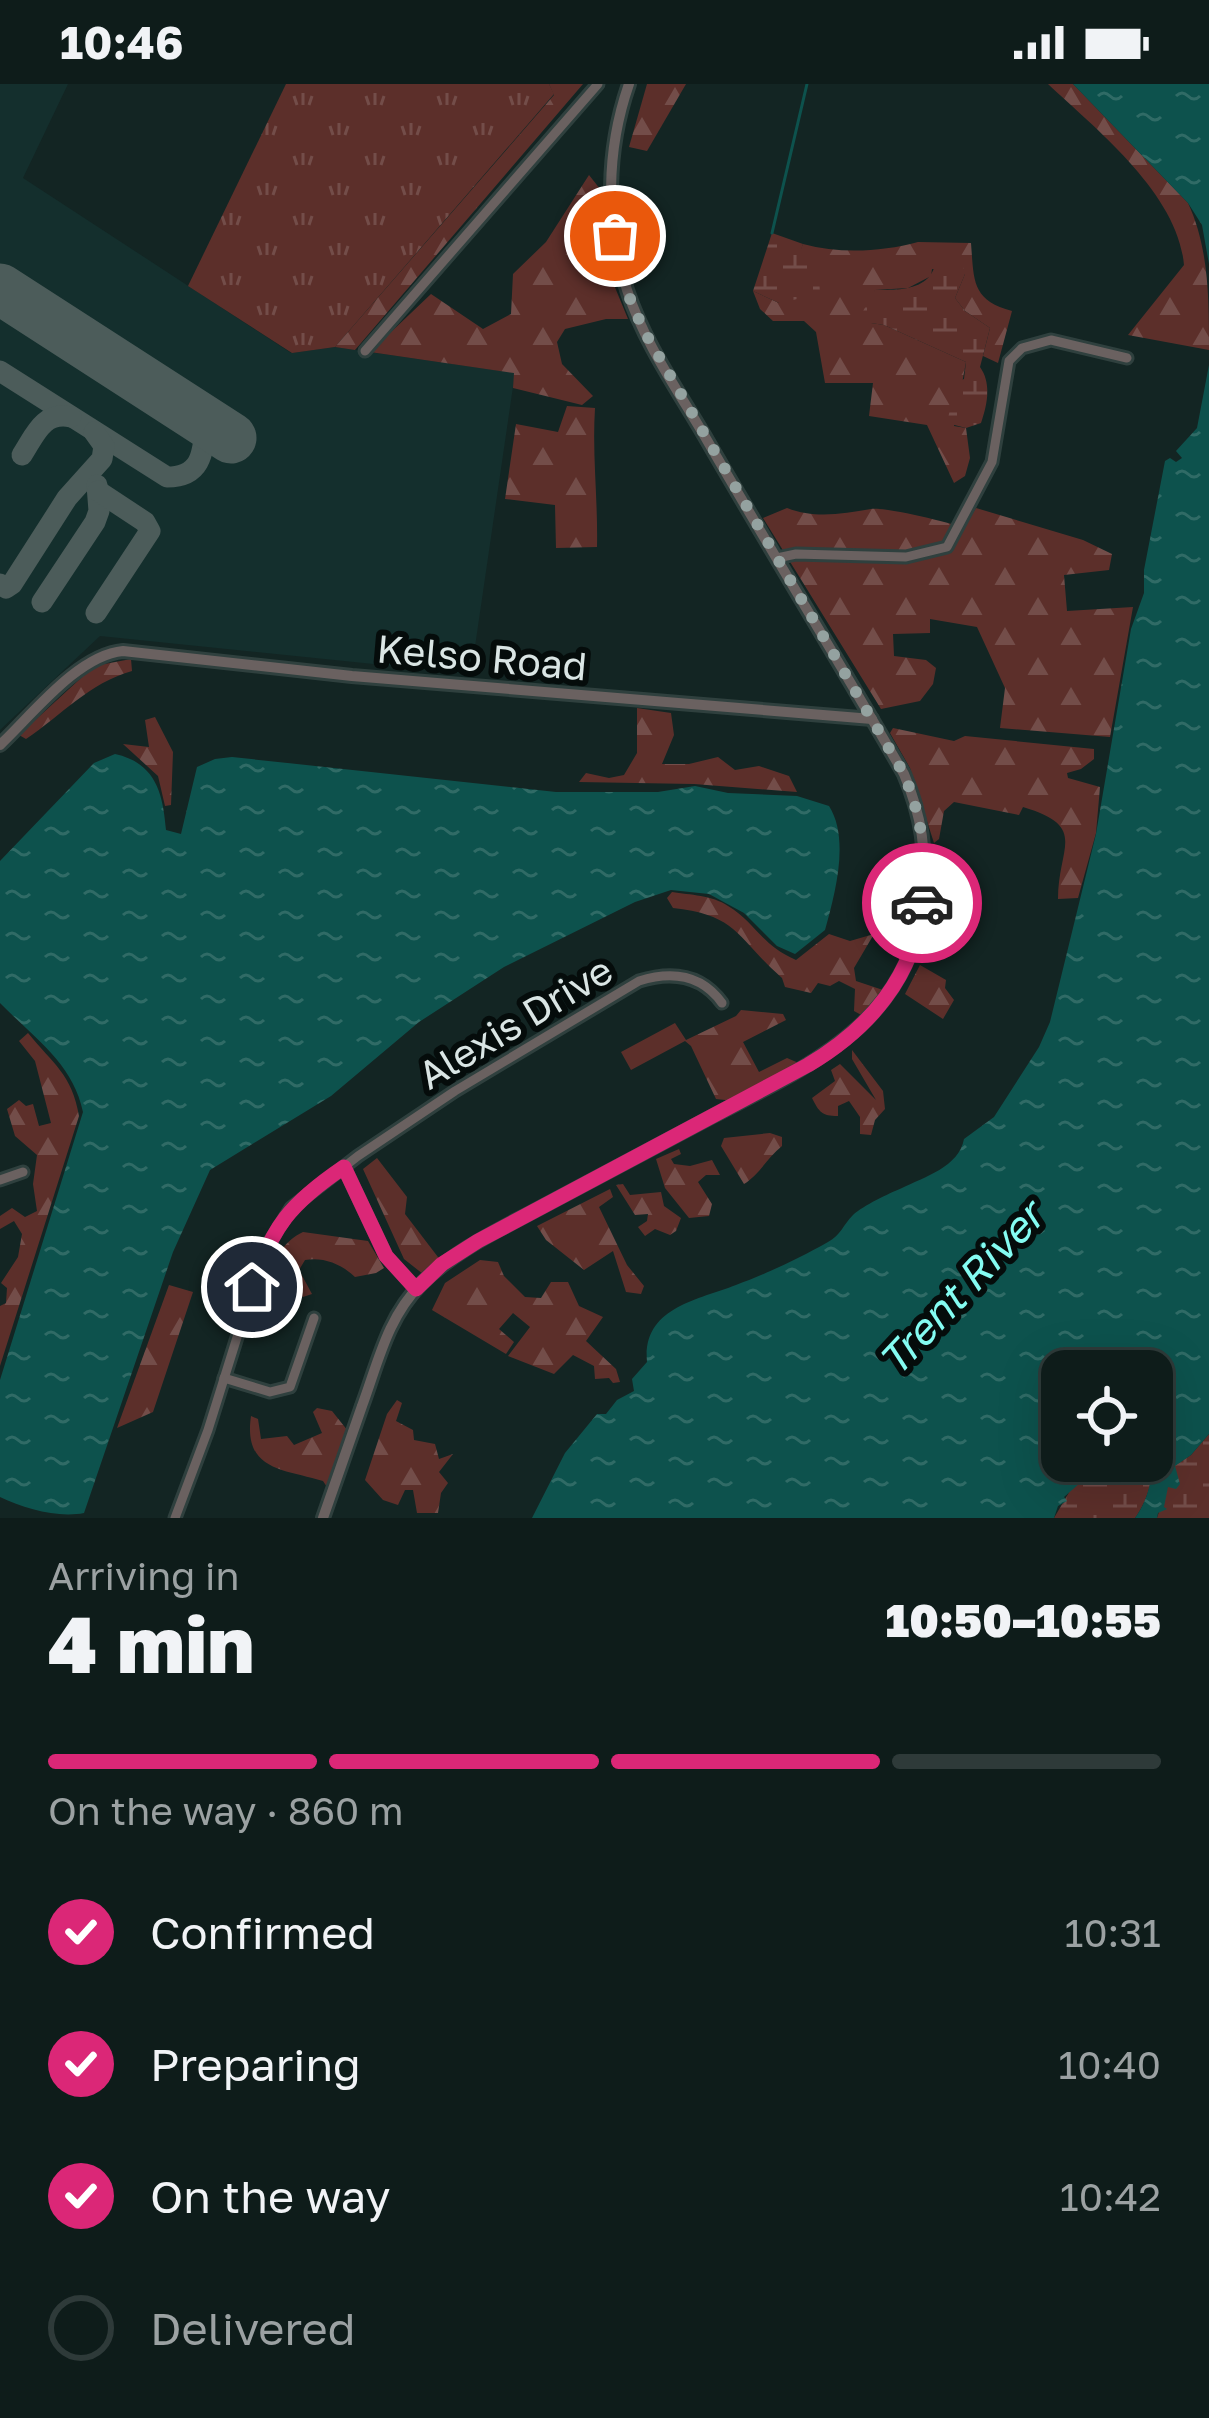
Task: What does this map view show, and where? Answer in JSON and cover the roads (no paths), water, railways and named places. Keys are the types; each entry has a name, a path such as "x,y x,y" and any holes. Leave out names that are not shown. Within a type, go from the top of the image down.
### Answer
{"street":[{"path":"365,351 598,84"},
{"path":"323,1518 381,1347 416,1289 442,1264 478,1241 825,1055 884,1000 920,926 926,861 913,795 674,384 628,294 615,236 611,180 617,127 629,84"},
{"path":"777,558 796,554 905,557 947,547 992,462 1009,361 1022,348 1051,340 1127,358"},
{"name":"Kelso Road","path":"0,746 89,662 111,652 872,719"},
{"name":"Alexis Drive","path":"176,1518 264,1251 275,1227 300,1199 455,1091 639,981 660,975 689,978 703,984 722,1003"},
{"path":"344,1167 386,1256 416,1289"},
{"path":"0,1180 23,1172"},
{"path":"224,1378 269,1392 290,1387 314,1318"}],"water":[{"path":"1073,84 1209,84 1209,264 1202,225 1188,203"},
{"name":"Trent River","path":"1209,365 1209,1434 1175,1466 1180,1484 1176,1489 1168,1487 1167,1509 1157,1518 1135,1518 1150,1482 1173,1482 1173,1350 1041,1350 1041,1482 1080,1482 1064,1497 1067,1501 1058,1506 1054,1518 532,1518 565,1453 597,1414 606,1414 617,1400 634,1391 632,1379 647,1362 653,1329 663,1318 689,1302 817,1248 836,1236 863,1207 948,1164 964,1139 994,1117 1039,1047 1050,1022 1096,834 1165,461 1182,458 1176,451 1197,428"},
{"path":"115,754 148,773 163,804 166,830 181,834 197,767 232,757 556,792 658,792 695,786 728,793 797,796 829,806 839,834 839,867 825,930 795,954 777,946 744,913 709,894 671,890 635,902 504,967 419,1022 331,1096 210,1170 173,1252 84,1513 63,1514 0,1497 0,1380 83,1112 61,1065 0,1003 0,861 94,763"}],"waterway":[{"path":"772,233 807,84"}]}
